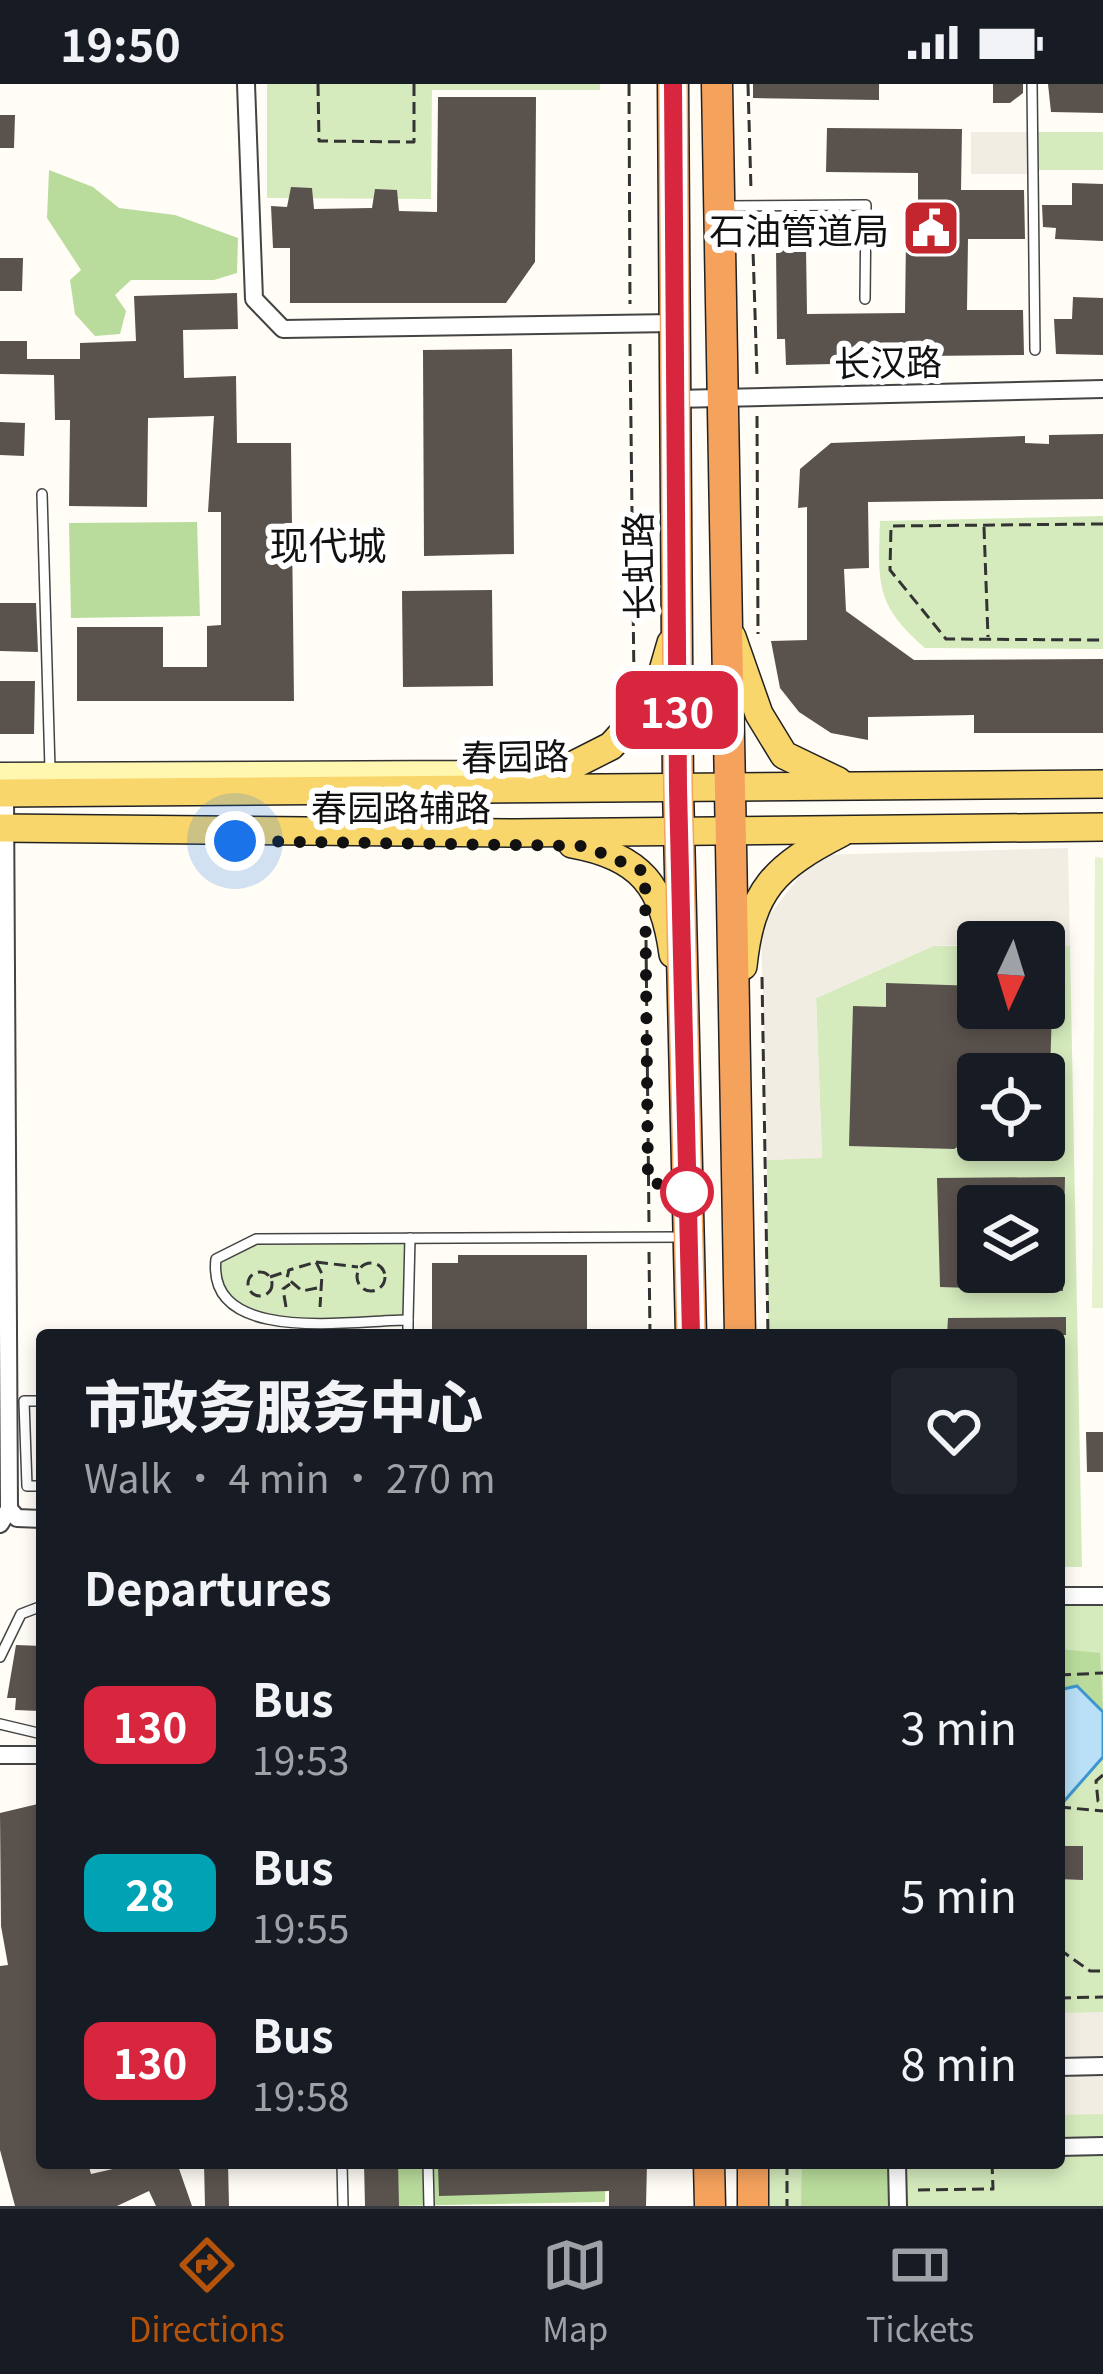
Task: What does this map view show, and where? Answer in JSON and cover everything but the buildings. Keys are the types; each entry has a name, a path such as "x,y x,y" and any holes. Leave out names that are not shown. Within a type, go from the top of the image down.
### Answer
{"highway":[{"name":"长虹路","path":"673,84 678,788 691,1329"},
{"path":"717,84 740,1329"},
{"path":"709,2169 710,2206"},
{"path":"753,2169 753,2206"}],"main road":[{"path":"523,790 611,746 655,698 676,627"},
{"path":"729,630 759,714 784,755 847,786"},
{"name":"春园路","path":"2,787 523,790 1103,784"},
{"path":"1,834 1103,827"},
{"path":"735,1036 746,936 760,896 784,862 847,830"},
{"path":"515,833 585,846 645,872 670,930 683,1035"}],"street":[{"path":"246,84 254,299 283,329 674,323"},
{"name":"长汉路","path":"674,400 1103,388"},
{"name":"春园路辅路","path":"2,787 50,775 468,773 574,764"},
{"path":"2,787 5,1517 36,1519"},
{"name":"春园路辅路","path":"1,834 585,846"},
{"path":"1065,1596 1103,1596"},
{"path":"0,1754 36,1755"},
{"path":"1065,2067 1103,2066"},
{"path":"1065,2147 1103,2146"}],"lane":[{"path":"1032,84 1035,350"},
{"path":"720,207 866,205 866,299"},
{"path":"42,494 50,775"},
{"path":"408,1320 259,1321 231,1306 218,1290 217,1259 234,1246 256,1240 688,1237"},
{"path":"408,1329 410,1238"},
{"path":"36,1401 24,1401 27,1486 36,1486"},
{"path":"0,1657 20,1614 36,1608"},
{"path":"0,1724 36,1733"},
{"path":"342,2169 343,2206"},
{"path":"428,2169 429,2206"}],"path":[{"path":"318,84 319,141 414,142 414,84"},
{"path":"629,84 634,721"},
{"path":"1103,524 891,526 890,570 946,639 1103,640"},
{"path":"984,525 988,639"},
{"path":"645,920 650,1329"},
{"path":"762,972 768,1329"},
{"path":"270,1277 265,1294 248,1288 252,1274 270,1277 316,1262 360,1268 373,1262 382,1267 382,1286 364,1289 356,1277 360,1268"},
{"path":"316,1262 322,1274 317,1288 320,1321"},
{"path":"289,1270 291,1283 302,1291 317,1288"},
{"path":"273,1321 285,1315 283,1289 291,1283"},
{"path":"1065,1675 1103,1672"},
{"path":"1103,1775 1096,1780 1097,1801 1103,1804"},
{"path":"1065,1808 1103,1811"},
{"path":"1065,1952 1090,1971 1103,1971"},
{"path":"1065,1998 1103,1997"},
{"path":"787,2169 787,2206"},
{"path":"898,2198 993,2189 992,2169"}],"green space":[{"path":"267,84 600,84 600,90 432,90 431,199 267,198"},
{"path":"1033,132 1103,132 1103,170 1033,170"},
{"path":"49,170 93,187 119,208 175,215 238,238 237,273 214,280 131,280 115,295 126,311 120,334 95,336 75,314 70,280 81,270 47,218"},
{"path":"1103,516 1103,649 925,648 897,618 883,592 880,521"},
{"path":"197,522 200,616 71,618 69,523"},
{"path":"1095,857 1103,858 1103,1308 1092,1308"},
{"path":"933,946 957,946 957,1029 1065,1029 1065,946 1070,946 1082,1567 1065,1567 1065,1329 768,1329 767,1160 822,1157 816,998"},
{"path":"410,1238 408,1320 259,1321 218,1290 216,1259 256,1239"},
{"path":"1065,1595 1103,1596 1103,2206 753,2206 753,2169 1065,2169"},
{"path":"1065,1650 1100,1653 1103,1712 1077,1686 1065,1689"},
{"path":"386,2169 606,2169 605,2202 396,2206"},
{"path":"802,2169 895,2169 895,2206 801,2206"}],"shaded area":[{"path":"971,132 1033,132 1033,174 971,174"},
{"path":"1068,848 1070,946 1065,946 1065,921 957,921 957,945 933,946 816,998 822,1158 767,1160 761,926 816,855"},
{"path":"1103,2012 1103,2114 1065,2115 1065,2013"}],"water":[{"path":"1077,1686 1103,1712 1103,1757 1065,1800 1065,1689"}],"bus line":[{"name":"130","path":"673,84 678,788 691,1329"}],"place":[{"name":"石油管道局","path":"931,228"}],"district":[{"name":"现代城","path":"328,543"}],"route":[{"path":"235,841 585,846 602,849 645,872 648,1181 687,1192"}]}
